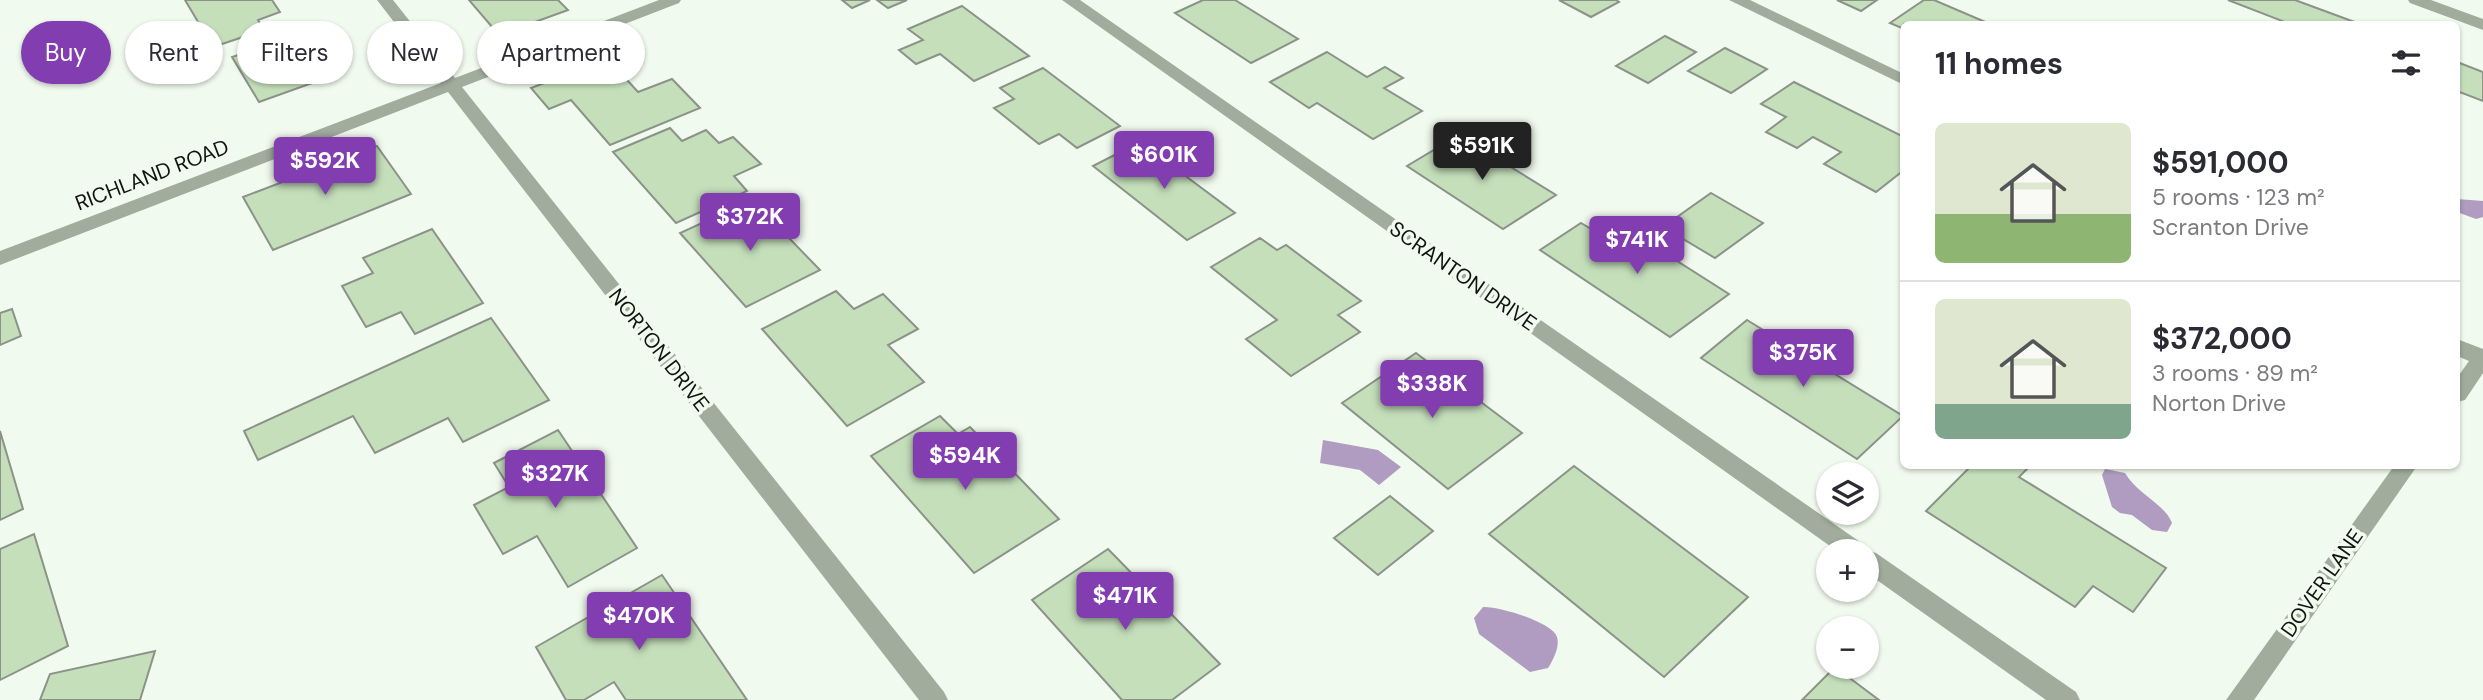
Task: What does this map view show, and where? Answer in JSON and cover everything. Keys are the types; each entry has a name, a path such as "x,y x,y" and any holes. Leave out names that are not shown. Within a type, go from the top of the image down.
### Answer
{"street":[{"name":"NORTON DRIVE","path":"385,0 935,700"},
{"name":"RICHLAND ROAD","path":"0,258 673,0"},
{"name":"SCRANTON DRIVE","path":"1070,0 1838,539"},
{"path":"1737,0 1900,78"},
{"path":"2416,0 2483,25"},
{"path":"2460,348 2483,358 2460,390"},
{"name":"DOVER LANE","path":"2239,700 2404,469"},
{"path":"1879,568 2067,700"}],"shaded area":[{"path":"2460,199 2483,201 2483,217 2476,219 2460,213"},
{"path":"1323,440 1378,450 1401,467 1379,485 1360,470 1320,463"},
{"path":"2105,469 2125,473 2136,487 2163,510 2172,523 2167,532 2152,530 2132,515 2120,513 2112,507 2102,475"},
{"path":"1483,607 1524,616 1553,631 1558,645 1548,668 1530,672 1479,634 1474,618"}],"building":[{"path":"185,0 272,0 280,12 259,21 237,21 237,39 223,44 223,21 198,21"},
{"path":"469,0 558,0 568,10 538,21 487,21"},
{"path":"842,0 870,0 852,8"},
{"path":"877,0 907,0 888,8"},
{"path":"1203,0 1235,0 1298,39 1251,63 1175,13"},
{"path":"1559,0 1616,0 1619,2 1591,17"},
{"path":"1837,0 1877,0 1861,11"},
{"path":"1924,0 1934,0 1983,21 1900,21 1900,27 1890,23"},
{"path":"2228,0 2295,0 2352,21 2282,21"},
{"path":"962,6 1029,56 974,81 940,54 916,64 899,50 923,40 908,29"},
{"path":"1665,36 1696,52 1648,83 1616,66"},
{"path":"1725,48 1767,69 1731,93 1688,71"},
{"path":"1327,52 1367,77 1385,67 1403,78 1384,88 1422,111 1373,139 1317,103 1309,108 1270,82"},
{"path":"2460,63 2483,72 2483,101 2460,92"},
{"path":"1043,68 1120,126 1077,148 1059,134 1039,144 994,108 1014,99 1000,88"},
{"path":"672,79 700,108 610,145 571,100 549,109 531,88 542,84 631,84 638,92"},
{"path":"1794,82 1900,135 1900,173 1876,192 1824,164 1841,152 1813,137 1797,148 1766,132 1786,117 1761,104"},
{"path":"248,84 309,84 259,102"},
{"path":"670,128 682,141 706,130 719,143 733,137 761,164 734,176 747,191 676,223 613,152"},
{"path":"1459,135 1556,195 1503,229 1407,166"},
{"path":"1140,142 1235,213 1187,240 1093,166"},
{"path":"377,146 411,194 273,250 243,197"},
{"path":"1711,193 1763,223 1715,258 1663,227"},
{"path":"752,200 820,270 746,307 680,233"},
{"path":"1581,223 1605,237 1622,226 1729,294 1670,337 1540,250"},
{"path":"432,229 483,303 415,334 401,312 366,327 342,286 373,273 363,258"},
{"path":"1260,238 1277,250 1286,245 1361,301 1338,315 1360,332 1291,376 1246,339 1277,320 1211,267"},
{"path":"836,291 854,309 883,294 918,329 888,345 924,382 847,426 762,329"},
{"path":"12,309 21,336 0,345 0,313"},
{"path":"491,318 549,400 463,442 448,418 375,453 353,416 258,460 244,431"},
{"path":"1747,320 1900,414 1900,419 1857,459 1701,358"},
{"path":"1416,353 1522,433 1448,489 1342,403"},
{"path":"940,416 958,434 970,427 1059,519 974,573 871,456"},
{"path":"558,430 637,548 568,587 537,536 503,554 474,505 509,487 494,463"},
{"path":"0,431 23,509 0,520"},
{"path":"1574,466 1748,597 1664,677 1489,534"},
{"path":"1968,469 2027,469 2019,477 2166,568 2133,612 2093,586 2075,607 1926,511"},
{"path":"1390,496 1433,531 1378,575 1334,538"},
{"path":"34,534 68,646 0,680 0,549"},
{"path":"1108,549 1220,664 1172,700 1122,700 1032,600"},
{"path":"662,575 747,700 626,700 614,682 584,700 566,700 536,647"},
{"path":"155,651 140,700 40,700 50,674"},
{"path":"1823,679 1851,679 1879,700 1802,700"}]}
